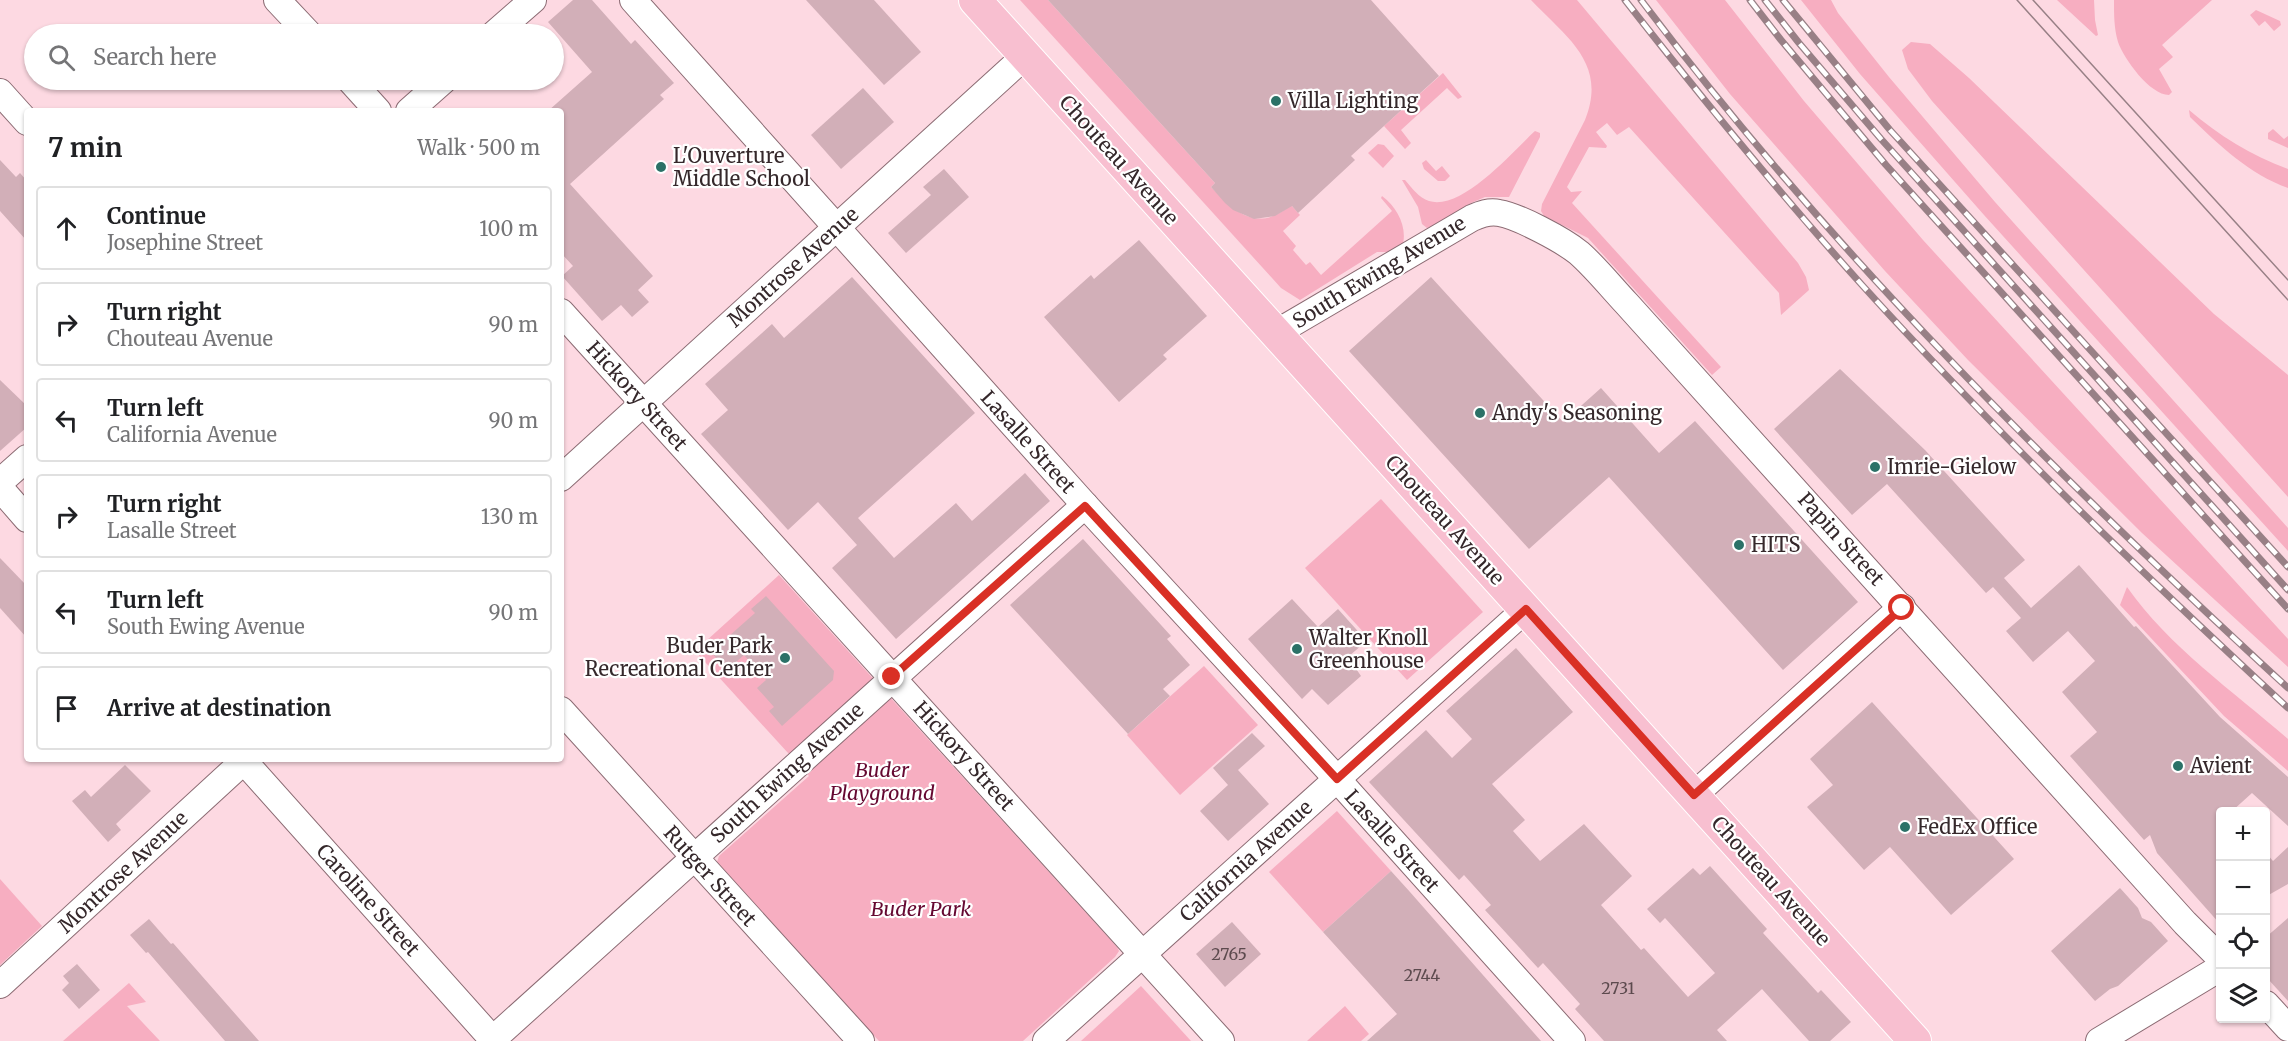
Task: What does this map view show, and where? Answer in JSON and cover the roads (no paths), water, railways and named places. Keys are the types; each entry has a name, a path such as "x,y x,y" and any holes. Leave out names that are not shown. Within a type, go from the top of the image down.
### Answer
{"main road":[{"name":"Chouteau Avenue","path":"975,0 1915,1041"}],"street":[{"path":"277,0 300,24"},
{"path":"505,24 533,0"},
{"name":"Lasalle Street","path":"633,0 1085,506 1337,779 1572,1041"},
{"name":"Montrose Avenue","path":"564,475 1025,56"},
{"path":"359,90 375,108"},
{"path":"412,108 433,90"},
{"path":"0,92 24,119"},
{"name":"South Ewing Avenue","path":"1276,333 1472,218 1485,213 1498,213 1518,220"},
{"name":"Papin Street","path":"1518,220 1563,242 1592,266 2191,930 2216,954"},
{"name":"Hickory Street","path":"564,315 1221,1041"},
{"path":"0,482 24,461"},
{"path":"0,489 24,516"},
{"name":"South Ewing Avenue","path":"493,1040 892,677 1085,506"},
{"path":"1694,795 1902,608"},
{"name":"California Avenue","path":"1046,1041 1526,609"},
{"name":"Rutger Street","path":"564,713 861,1041"},
{"name":"Montrose Avenue","path":"0,986 242,762"},
{"name":"Caroline Street","path":"246,762 493,1040"},
{"path":"2099,1041 2218,969"},
{"path":"2270,1009 2288,1028"}],"tram line":[{"path":"2017,0 2288,300"},
{"path":"2033,0 2288,280"}],"railway":[{"path":"1625,0 1771,180 1913,340 2070,501 2288,708"},
{"path":"1641,0 1790,184 1949,359 2116,526 2288,688"},
{"path":"1750,0 1886,165 2288,609"},
{"path":"1765,0 1881,139 2288,590"},
{"path":"1783,0 1890,130 2288,567"}],"place":[{"name":"Villa Lighting","path":"1276,101"},
{"name":"L'Ouverture Middle School","path":"661,167"},
{"name":"Andy's Seasoning","path":"1480,413"},
{"name":"Imrie-Gielow","path":"1875,467"},
{"name":"HITS","path":"1739,545"},
{"name":"Walter Knoll Greenhouse","path":"1297,649"},
{"name":"Buder Park Recreational Center","path":"785,658"},
{"name":"Avient","path":"2178,766"},
{"name":"FedEx Office","path":"1905,827"}],"park label":[{"name":"Buder Playground","path":"882,782"},
{"name":"Buder Park","path":"921,909"}]}
